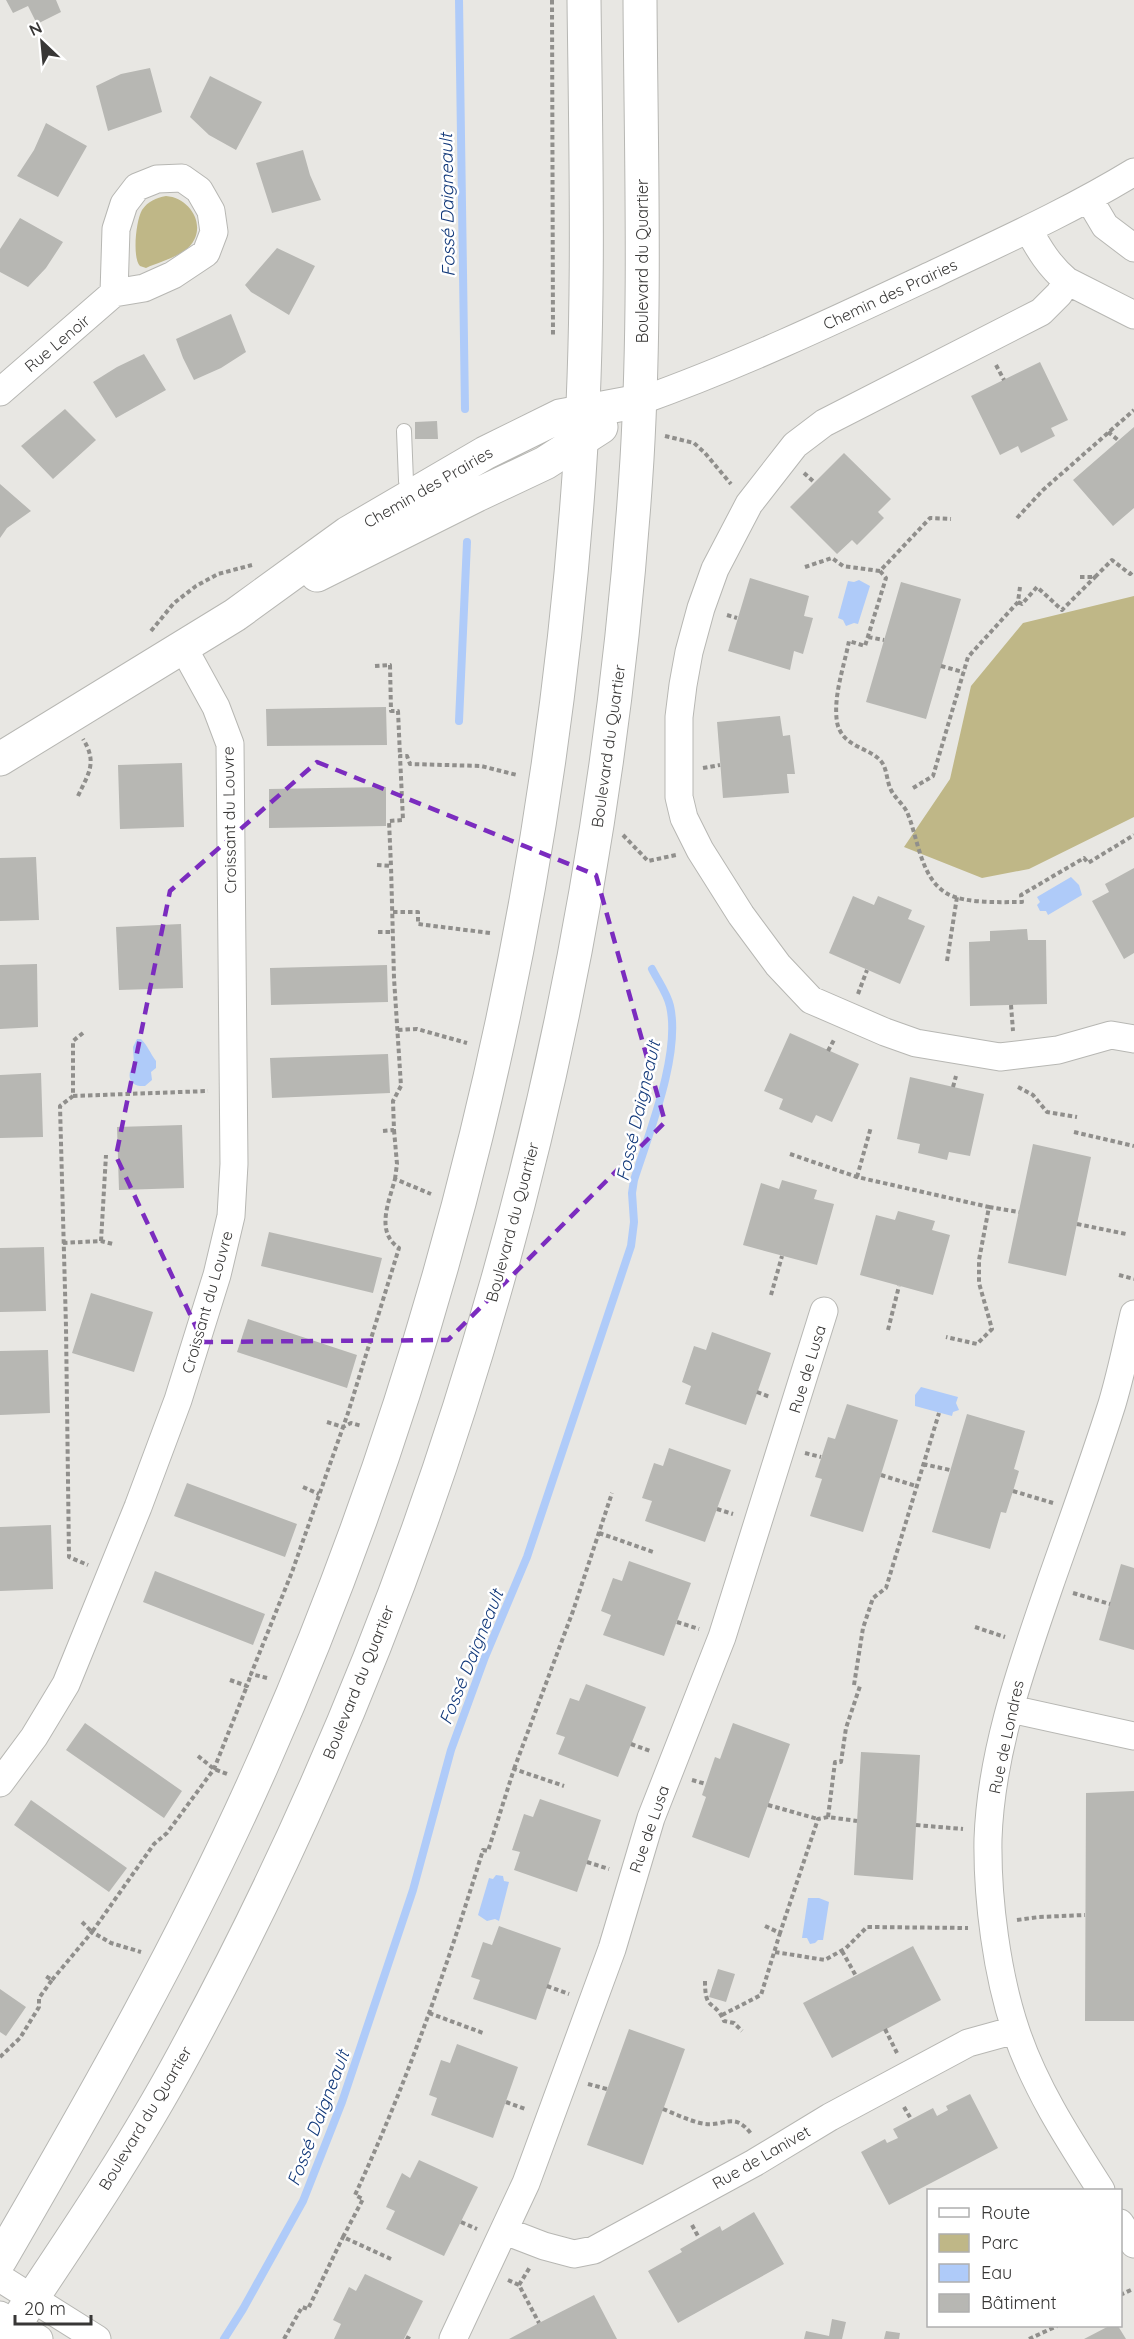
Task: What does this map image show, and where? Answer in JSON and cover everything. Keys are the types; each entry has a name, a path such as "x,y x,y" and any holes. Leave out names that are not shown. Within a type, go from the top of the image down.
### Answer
{"main road":[{"path":"0,2260 118,2055 214,1869 273,1741 365,1507 403,1394 462,1192 489,1085 521,931 538,833 554,723 577,505 586,240 584,0"},
{"name":"Boulevard du Quartier","path":"18,2323 143,2126 184,2054 256,1914 338,1733 400,1578 449,1440 495,1288 526,1174 576,948 607,765 619,668 640,401 643,232 640,0"},
{"name":"Chemin des Prairies","path":"235,615 545,463 581,426 640,401"},
{"name":"Chemin des Prairies","path":"0,759 235,615 348,533 410,495 538,425 560,416 581,426"}],"street":[{"name":"Chemin des Prairies","path":"640,401 813,331 1089,199 1134,172"},
{"path":"182,178 199,190 212,211 214,232 206,253 174,274 144,288 114,293 116,229 124,204 137,187 158,179 182,178"},
{"path":"1089,199 1105,226 1134,248"},
{"path":"1028,229 1047,262 1067,281 1134,315"},
{"path":"1067,281 1059,294 1041,312 824,423 795,445 752,500 715,568 689,652 679,717 680,797 684,818 700,850 741,915 778,965 811,1000 885,1032 916,1042 1000,1057 1058,1050 1111,1035 1134,1039"},
{"name":"Rue Lenoir","path":"0,392 114,293"},
{"name":"Croissant du Louvre","path":"2,1777 34,1737 68,1678 178,1400 217,1275 231,1216 234,1164 230,744 216,706 183,647"},
{"name":"Rue de Lusa","path":"453,2339 526,2183 612,1949 651,1818 717,1649 778,1463 824,1311"},
{"name":"Rue de Londres","path":"1100,2189 1044,2095 1015,2030 995,1935 988,1839 1003,1737 1023,1662 1112,1402 1134,1314"},
{"path":"1011,1709 1134,1736"},
{"name":"Rue de Lanivet","path":"505,2230 540,2245 574,2254 594,2250 767,2155 830,2117 968,2043 1015,2030"},
{"path":"1122,2226 1134,2244"},
{"path":"0,2278 18,2323 97,2339"}],"lane":[{"path":"404,431 406,481 410,495"}],"path":[{"path":"552,0 554,345"},
{"path":"1017,518 1043,490 1134,410"},
{"path":"1108,432 1118,440"},
{"path":"662,435 694,443 733,487 752,500"},
{"path":"880,571 930,518 951,519"},
{"path":"805,567 832,558 843,566 880,571 886,578 865,646 849,641 838,692 837,723 844,737 883,762 891,790 906,810 923,862 936,885 946,893 957,897 987,902 1022,902 1020,895 1084,858 1088,862 1134,835"},
{"path":"1018,602 1022,604 1037,587 1062,610 1113,560 1130,574 1134,570"},
{"path":"146,635 174,603 196,586 218,574 249,567 258,561"},
{"path":"1080,577 1095,577"},
{"path":"913,788 933,776 968,657 1018,602 1020,587"},
{"path":"868,636 884,639"},
{"path":"0,2057 20,2038 39,2007 39,1998 92,1932 154,1844 167,1833 214,1768 292,1572 320,1494 399,1248 392,1243 384,1220 397,1164 393,1101 401,1086 389,822 403,820 398,711 391,711 390,665 375,666"},
{"path":"941,666 963,672"},
{"path":"78,796 92,765 90,750 83,739"},
{"path":"400,756 408,756 410,764 481,766 517,775"},
{"path":"516,785 519,764"},
{"path":"620,833 648,861 700,850"},
{"path":"377,866 391,866"},
{"path":"947,961 957,897"},
{"path":"392,912 418,912 418,924 490,933 488,943"},
{"path":"378,932 393,932"},
{"path":"398,1030 417,1029 468,1043 466,1052"},
{"path":"73,1096 73,1041 83,1033"},
{"path":"1018,1087 1033,1095 1047,1112 1077,1117"},
{"path":"96,1568 69,1557 60,1106 73,1096 233,1089"},
{"path":"857,1177 871,1127"},
{"path":"383,1131 394,1130"},
{"path":"1074,1132 1134,1146"},
{"path":"790,1154 857,1177 1019,1212"},
{"path":"101,1241 106,1155"},
{"path":"394,1179 432,1194"},
{"path":"429,1205 434,1184"},
{"path":"946,1337 977,1344 992,1329 979,1283 979,1260 989,1207"},
{"path":"1077,1224 1126,1234"},
{"path":"63,1243 101,1241 113,1244"},
{"path":"771,1295 782,1256"},
{"path":"1119,1275 1134,1279"},
{"path":"888,1330 899,1286"},
{"path":"854,1685 863,1628 873,1598 886,1588 939,1413"},
{"path":"358,1436 365,1416"},
{"path":"327,1422 343,1427 351,1423 362,1426"},
{"path":"923,1464 950,1470"},
{"path":"881,1475 916,1486"},
{"path":"303,1487 320,1494"},
{"path":"1013,1491 1053,1503"},
{"path":"284,2339 302,2307 308,2309 363,2199 355,2195 387,2125 429,2013 483,1850 488,1851 514,1769 600,1533 612,1493"},
{"path":"600,1533 653,1552"},
{"path":"1049,1586 1110,1604"},
{"path":"975,1628 1006,1637"},
{"path":"263,1689 271,1668"},
{"path":"251,1674 267,1678"},
{"path":"230,1680 247,1686"},
{"path":"828,1817 835,1762 841,1762 846,1728 860,1686"},
{"path":"198,1756 227,1774"},
{"path":"222,1785 231,1763"},
{"path":"514,1769 564,1786"},
{"path":"768,1805 818,1819 828,1817 857,1821"},
{"path":"722,2015 761,1995 818,1819"},
{"path":"916,1825 968,1830"},
{"path":"1017,1921 1039,1917 1085,1915"},
{"path":"82,1922 92,1932 111,1942 142,1952"},
{"path":"765,1926 780,1933"},
{"path":"775,1952 825,1960 842,1951 867,1927 971,1928"},
{"path":"137,1961 146,1943"},
{"path":"842,1951 856,1976"},
{"path":"44,1975 52,1980"},
{"path":"705,1981 705,1998 709,2004 720,2011 724,2021 734,2024 742,2031"},
{"path":"429,2013 483,2033"},
{"path":"663,2109 702,2124 737,2120 745,2125 767,2155"},
{"path":"343,2237 391,2259"},
{"path":"486,2270 519,2285 539,2323"},
{"path":"1029,2339 1053,2327"},
{"path":"405,2337 411,2339"}],"highlighted area":[{"path":"317,762 596,875 665,1122 448,1340 203,1342 116,1156 170,891"}],"green space":[{"path":"166,196 183,202 189,208 197,223 197,231 185,251 146,268 140,266 136,255 138,222 144,207"},
{"path":"1134,596 1134,817 1029,869 982,878 904,847 950,779 971,686 1023,623"}],"water":[{"path":"859,580 870,586 858,624 846,626 843,620 838,618 848,581"},
{"path":"1071,877 1079,885 1082,895 1048,915 1046,911 1040,911 1037,905 1040,902 1037,897"},
{"path":"137,1039 141,1039 156,1061 156,1068 151,1072 152,1080 145,1086 133,1083 130,1076 134,1064 133,1047"},
{"path":"921,1387 958,1397 956,1403 959,1410 953,1412 952,1416 915,1406 915,1395"},
{"path":"496,1875 503,1876 504,1881 509,1882 499,1921 495,1919 487,1921 478,1915 489,1878 493,1879"},
{"path":"808,1898 819,1898 829,1902 823,1940 810,1944 807,1938 802,1938"}],"building":[{"path":"6,0 56,0 61,12 37,24 28,6 13,13"},
{"path":"150,68 162,112 108,131 96,86 121,74"},
{"path":"210,76 262,102 236,150 209,135 190,117"},
{"path":"46,123 87,146 58,197 17,176 34,150"},
{"path":"303,150 310,175 321,200 272,213 256,163"},
{"path":"20,218 63,242 46,268 28,287 0,272 0,249"},
{"path":"277,248 315,266 289,315 251,292 245,285"},
{"path":"231,314 246,352 221,368 194,380 176,339"},
{"path":"144,354 166,390 116,418 93,382"},
{"path":"1040,362 1068,420 1051,428 1055,436 1021,453 1018,446 1000,455 971,396"},
{"path":"65,409 96,440 53,479 21,446"},
{"path":"437,421 438,439 415,439 415,422"},
{"path":"1134,427 1134,508 1113,526 1073,480"},
{"path":"844,453 891,499 878,512 884,518 857,545 852,540 837,554 790,507"},
{"path":"0,484 31,511 7,528 0,538"},
{"path":"750,578 809,596 804,616 813,618 803,654 794,651 790,670 728,651"},
{"path":"901,582 961,599 926,719 866,702"},
{"path":"386,707 387,745 267,746 266,709"},
{"path":"780,716 783,736 790,735 795,774 787,774 789,793 723,798 717,722"},
{"path":"182,763 184,827 120,829 118,765"},
{"path":"386,787 386,826 269,828 269,789"},
{"path":"36,857 39,920 0,921 0,858"},
{"path":"1134,868 1134,953 1124,959 1092,901 1109,892 1105,884"},
{"path":"853,896 874,905 878,896 912,910 908,919 925,926 900,984 829,953"},
{"path":"181,924 183,988 119,990 116,927"},
{"path":"1027,929 1028,940 1046,940 1047,1004 970,1006 969,942 990,941 990,931"},
{"path":"37,964 38,1027 0,1029 0,965"},
{"path":"387,965 388,1002 271,1005 270,968"},
{"path":"790,1033 859,1064 832,1122 816,1115 812,1123 779,1109 783,1099 764,1091"},
{"path":"388,1054 390,1093 272,1098 270,1058"},
{"path":"41,1073 43,1137 0,1138 0,1075"},
{"path":"910,1077 984,1094 970,1156 949,1152 947,1160 918,1153 920,1144 897,1139"},
{"path":"182,1125 184,1188 119,1190 117,1127"},
{"path":"1033,1144 1091,1157 1066,1276 1008,1263"},
{"path":"782,1180 817,1190 814,1199 834,1204 817,1265 743,1245 761,1183 779,1189"},
{"path":"898,1211 935,1221 932,1230 950,1235 933,1295 860,1275 876,1215 895,1220"},
{"path":"269,1232 382,1258 373,1293 261,1266"},
{"path":"44,1247 46,1311 0,1312 0,1248"},
{"path":"91,1293 153,1312 134,1372 72,1353"},
{"path":"248,1319 357,1355 347,1388 237,1352"},
{"path":"712,1332 771,1353 746,1425 685,1404 691,1386 682,1382 694,1346 706,1350"},
{"path":"48,1350 50,1413 0,1415 0,1351"},
{"path":"847,1404 898,1420 863,1532 810,1516 822,1479 815,1477 828,1437 835,1439"},
{"path":"967,1414 1025,1431 1014,1469 1019,1471 1006,1513 1001,1512 990,1549 932,1532"},
{"path":"669,1448 731,1470 705,1542 645,1521 652,1501 642,1498 654,1463 663,1466"},
{"path":"187,1483 297,1524 285,1557 174,1516"},
{"path":"51,1525 53,1589 0,1591 0,1527"},
{"path":"629,1561 691,1583 664,1656 603,1635 611,1615 601,1611 613,1578 622,1581"},
{"path":"1121,1564 1134,1568 1134,1650 1099,1640"},
{"path":"155,1571 265,1614 253,1645 143,1602"},
{"path":"586,1684 646,1707 618,1777 558,1754 565,1737 556,1734 570,1698 579,1701"},
{"path":"85,1723 182,1791 164,1818 66,1750"},
{"path":"733,1723 790,1744 749,1858 692,1837 706,1797 702,1795 715,1757 720,1759"},
{"path":"861,1752 920,1755 913,1880 854,1875"},
{"path":"1134,1791 1134,2021 1085,2021 1086,1793"},
{"path":"540,1799 601,1820 577,1892 514,1870 520,1852 512,1850 524,1814 533,1817"},
{"path":"31,1800 127,1868 109,1892 14,1825"},
{"path":"499,1926 561,1948 536,2020 473,1999 480,1980 471,1977 483,1942 492,1945"},
{"path":"913,1946 941,2000 832,2058 803,2003"},
{"path":"718,1969 735,1974 726,2002 709,1997"},
{"path":"0,1989 26,2007 6,2036 0,2032"},
{"path":"629,2029 685,2049 643,2165 587,2145"},
{"path":"457,2044 518,2067 493,2138 431,2115 437,2098 429,2095 441,2060 450,2063"},
{"path":"970,2094 998,2148 889,2205 861,2152 885,2139 887,2143 898,2138 893,2129 933,2108 937,2116 948,2110 946,2106"},
{"path":"419,2160 478,2187 444,2256 386,2229 395,2211 386,2207 402,2173 410,2178"},
{"path":"754,2212 784,2264 678,2323 648,2271 682,2252 680,2249 720,2226 722,2231"},
{"path":"365,2274 423,2301 404,2339 334,2339 341,2324 333,2320 349,2287 356,2291"},
{"path":"594,2295 617,2339 509,2339 539,2323"},
{"path":"832,2319 846,2322 842,2339 804,2339 806,2331 829,2336"},
{"path":"1107,2327 1119,2327 1126,2339 1084,2339"},
{"path":"886,2331 900,2333 899,2339 884,2339"}],"waterway":[{"name":"Fossé Daigneault","path":"459,0 465,409"},
{"name":"Fossé Daigneault","path":"459,721 467,542"},
{"name":"Fossé Daigneault","path":"224,2339 303,2201 342,2102 413,1890 451,1750 485,1657 527,1557 631,1246 634,1222 632,1193 634,1180 662,1093 671,1047 670,1006 652,969"}]}
